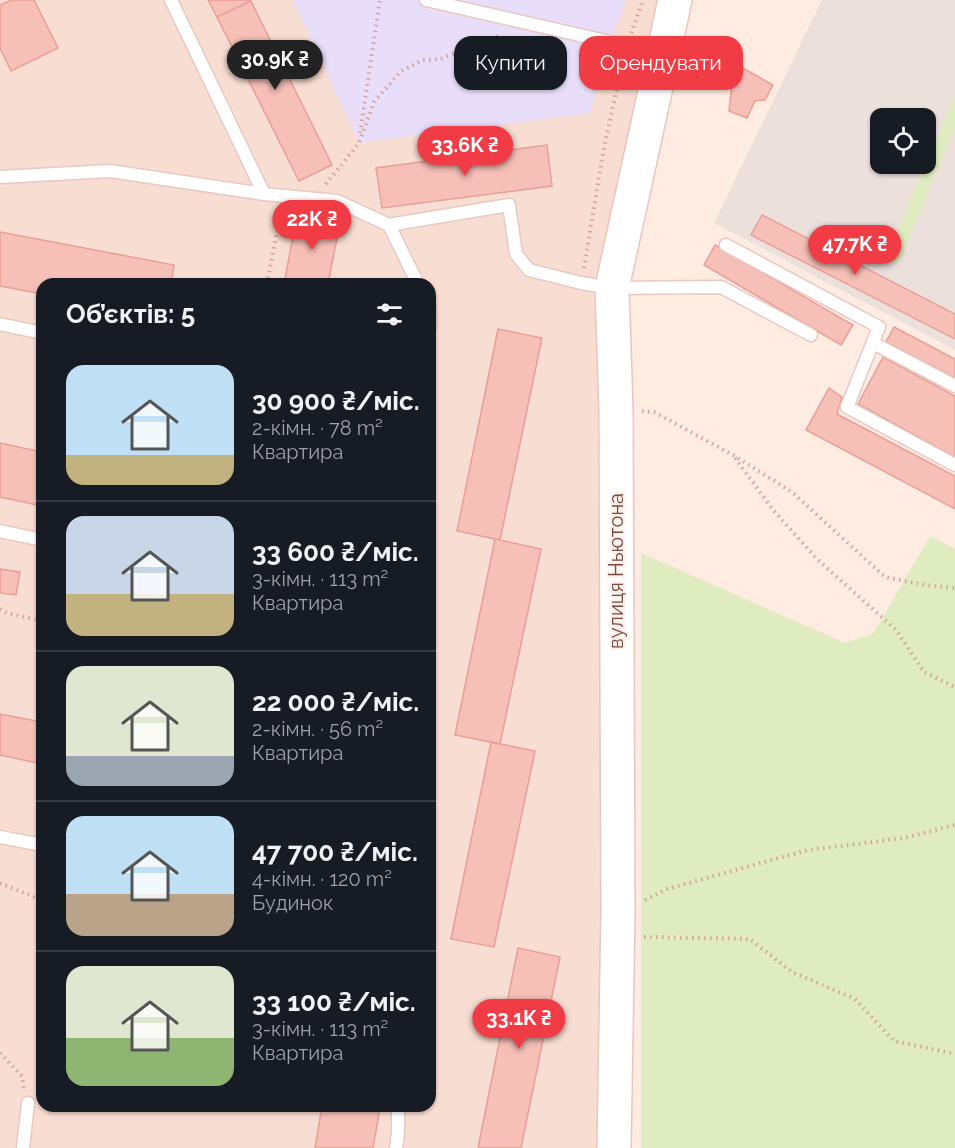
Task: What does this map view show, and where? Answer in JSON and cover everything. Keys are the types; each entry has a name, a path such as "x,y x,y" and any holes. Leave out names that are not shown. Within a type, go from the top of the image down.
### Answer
{"street":[{"name":"вулиця Ньютона","path":"667,36 675,0"},
{"name":"вулиця Ньютона","path":"614,1148 618,924 616,410 597,286 653,90"}],"lane":[{"path":"171,0 264,194"},
{"path":"426,0 579,36"},
{"path":"0,177 110,171 264,194 337,201 389,225 509,205 516,254 529,270 597,286 722,287 811,335"},
{"path":"389,225 415,278"},
{"path":"726,245 879,327 847,407 955,465"},
{"path":"0,324 36,332"},
{"path":"873,343 955,386"},
{"path":"0,531 36,539"},
{"path":"0,837 36,844"},
{"path":"23,1148 28,1103"},
{"path":"396,1148 398,1112"}],"path":[{"path":"359,142 380,0"},
{"path":"630,36 643,0"},
{"path":"315,198 359,142 374,102 400,72 423,60 440,59 498,35 509,35"},
{"path":"597,286 603,153 617,90"},
{"path":"268,278 284,196"},
{"path":"616,410 654,412 733,455 792,492 885,577 955,588"},
{"path":"733,455 774,511 810,551 896,630 924,672 955,687"},
{"path":"0,609 7,613 36,620"},
{"path":"618,924 667,889 808,850 904,838 955,825"},
{"path":"0,883 36,897"},
{"path":"618,924 664,938 750,939 792,972 855,999 894,1041 955,1054"},
{"path":"0,1053 22,1076 28,1103"}],"shaded area":[{"path":"0,0 675,0 667,36 579,36 579,90 655,90 612,288 614,1148 0,1148"},
{"path":"293,0 626,0 612,36 579,36 579,90 596,90 590,113 359,143"},
{"path":"822,0 955,0 955,350 714,223"}],"green space":[{"path":"955,95 955,127 936,173 936,140"},
{"path":"922,174 936,174 899,262 891,263 886,258"},
{"path":"930,536 955,549 955,1148 641,1148 641,553 845,643 873,634"}],"building":[{"path":"12,0 34,0 58,48 11,71 0,48 0,5"},
{"path":"208,0 250,0 251,1 217,17"},
{"path":"251,1 332,165 299,181 217,17"},
{"path":"743,68 773,85 765,100 755,101 747,118 729,111 731,90 743,90"},
{"path":"547,145 552,186 382,208 376,168"},
{"path":"297,215 340,223 329,278 285,278"},
{"path":"762,215 955,314 955,339 751,235"},
{"path":"0,232 174,265 172,278 36,278 36,293 0,286"},
{"path":"715,245 853,325 841,345 704,265"},
{"path":"894,327 955,359 955,378 886,342"},
{"path":"498,329 542,338 500,540 457,531"},
{"path":"883,357 955,396 955,457 858,404"},
{"path":"829,388 842,397 837,414 955,476 955,509 806,430"},
{"path":"0,443 36,451 36,505 0,497"},
{"path":"495,539 541,549 500,744 455,735"},
{"path":"0,569 20,572 16,595 0,593"},
{"path":"0,714 36,721 36,763 0,755"},
{"path":"491,742 535,751 494,947 451,939"},
{"path":"518,948 560,957 521,1148 478,1148"},
{"path":"321,1112 379,1112 373,1148 315,1148"}]}
